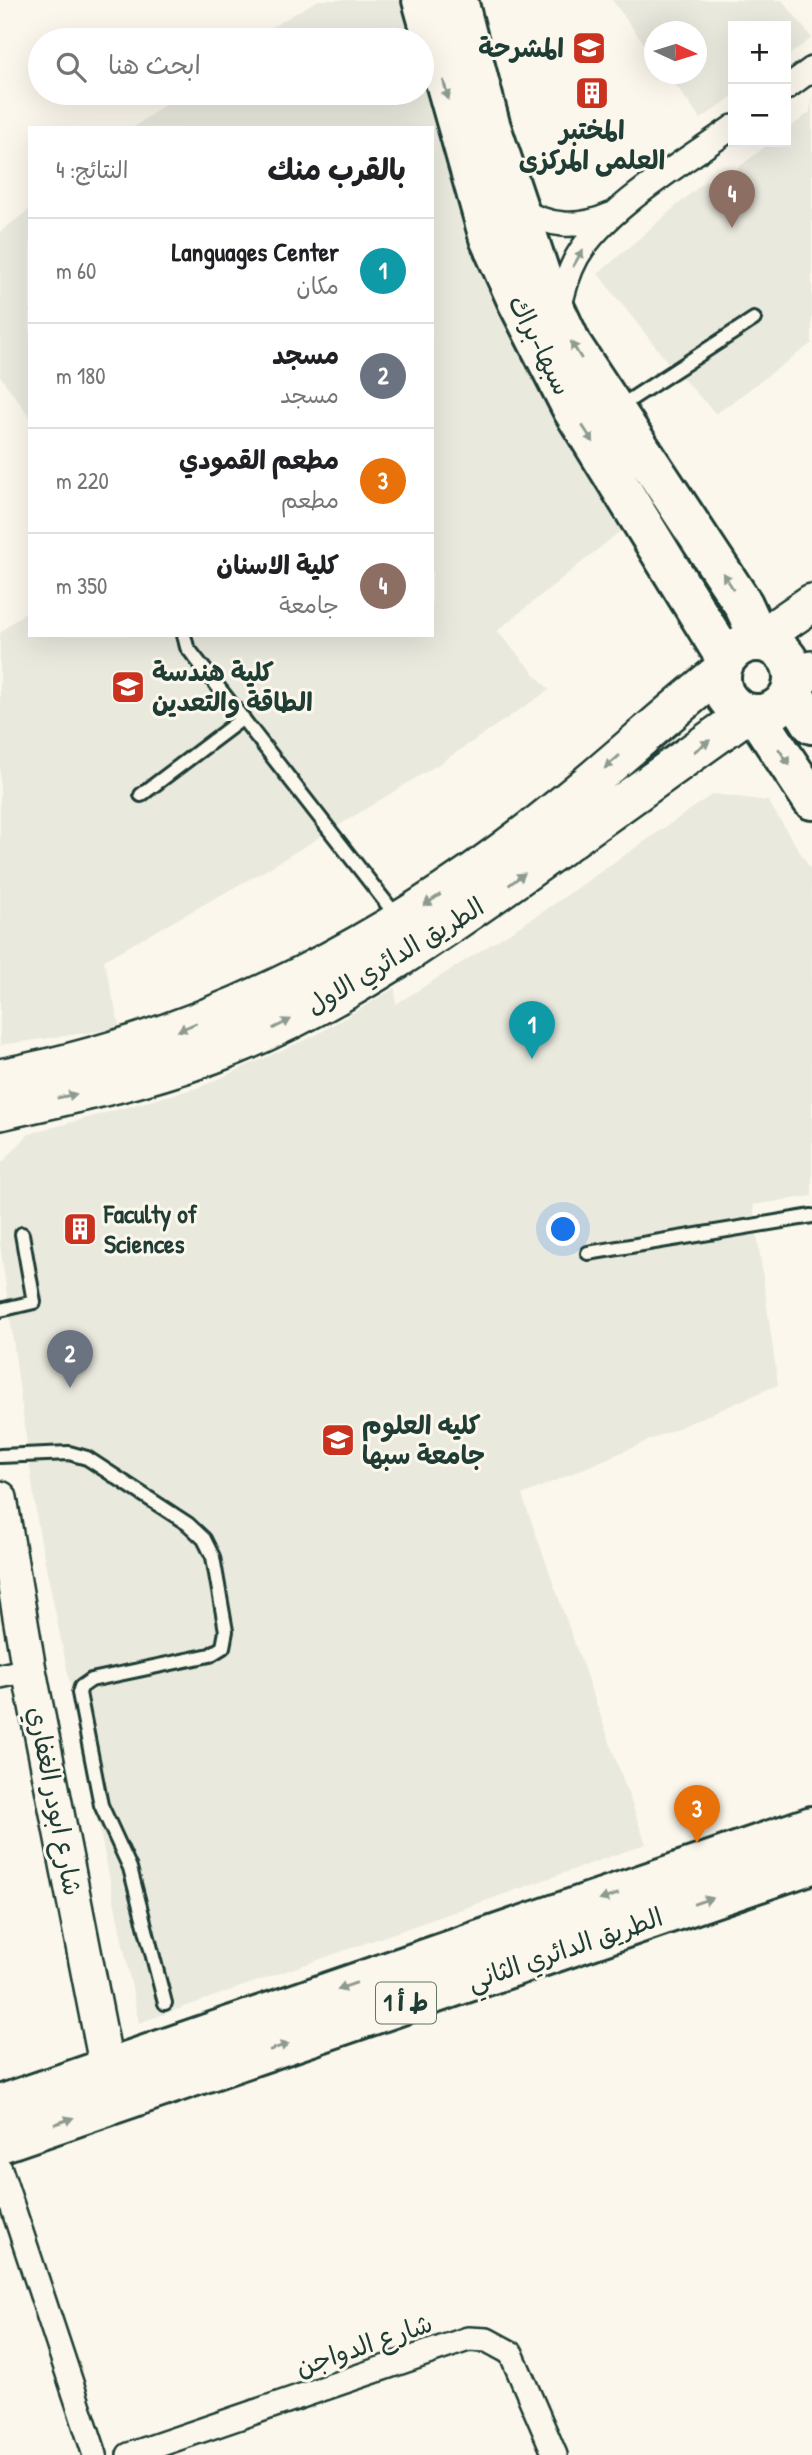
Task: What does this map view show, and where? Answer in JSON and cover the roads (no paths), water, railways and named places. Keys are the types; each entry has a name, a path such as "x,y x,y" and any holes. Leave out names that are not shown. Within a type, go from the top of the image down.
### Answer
{"highway":[{"name":"سبها-براك","path":"422,0 430,28"},
{"name":"سبها-براك","path":"458,0 490,124 518,209 544,285 572,345 743,604 762,641"},
{"name":"سبها-براك","path":"434,43 489,238 518,303 572,409 724,665"},
{"path":"812,724 799,681 783,652 762,641 740,645 724,665 724,693 730,702 752,714 812,800"},
{"path":"752,714 781,705 799,681"},
{"name":"الطريق الدائري الثاني","path":"0,2143 110,2085 812,1826"},
{"name":"الطريق الدائري الثاني","path":"0,2105 110,2085 812,1864"}],"main road":[{"path":"762,641 795,613 812,603"},
{"name":"الطريق الدائري الاول","path":"0,1078 66,1065 178,1030 312,971 401,921 565,803 724,665"},
{"name":"الطريق الدائري الاول","path":"0,1111 122,1083 197,1060 273,1028 320,1004 455,922 752,714"}],"street":[{"path":"791,84 812,69"},
{"path":"558,313 565,285 577,257 594,233 616,213 728,131"},
{"path":"518,209 541,221 566,226 592,223 616,213"},
{"name":"شارع ابودر الغفاري","path":"0,1498 14,1673 110,2085"},
{"path":"0,2169 95,2455"},
{"name":"شارع الدواجن","path":"129,2455 468,2339 487,2340 511,2353 555,2455"}],"lane":[{"path":"616,409 754,319"},
{"path":"184,637 187,647 401,921"},
{"path":"141,796 243,718"},
{"path":"588,1253 812,1216"},
{"path":"0,1310 34,1302 22,1234"},
{"path":"0,1456 69,1453 87,1458 188,1524 204,1539 213,1557 226,1636 223,1647 210,1655 91,1680 81,1687 79,1693 101,1805 130,1868 165,2003"}],"place":[{"name":"المشرحة","path":"589,48"},
{"name":"المختبر العلمى المركزى","path":"592,93"},
{"name":"كلية الاسنان","path":"732,228"},
{"name":"كلية هندسة الطاقة والتعدين","path":"128,687"},
{"name":"Languages Center","path":"532,1059"},
{"name":"Faculty of Sciences","path":"80,1229"},
{"name":"مسجد","path":"70,1388"},
{"name":"كليه العلوم جامعة سبها","path":"338,1440"},
{"name":"مطعم القمودي","path":"697,1843"}]}
